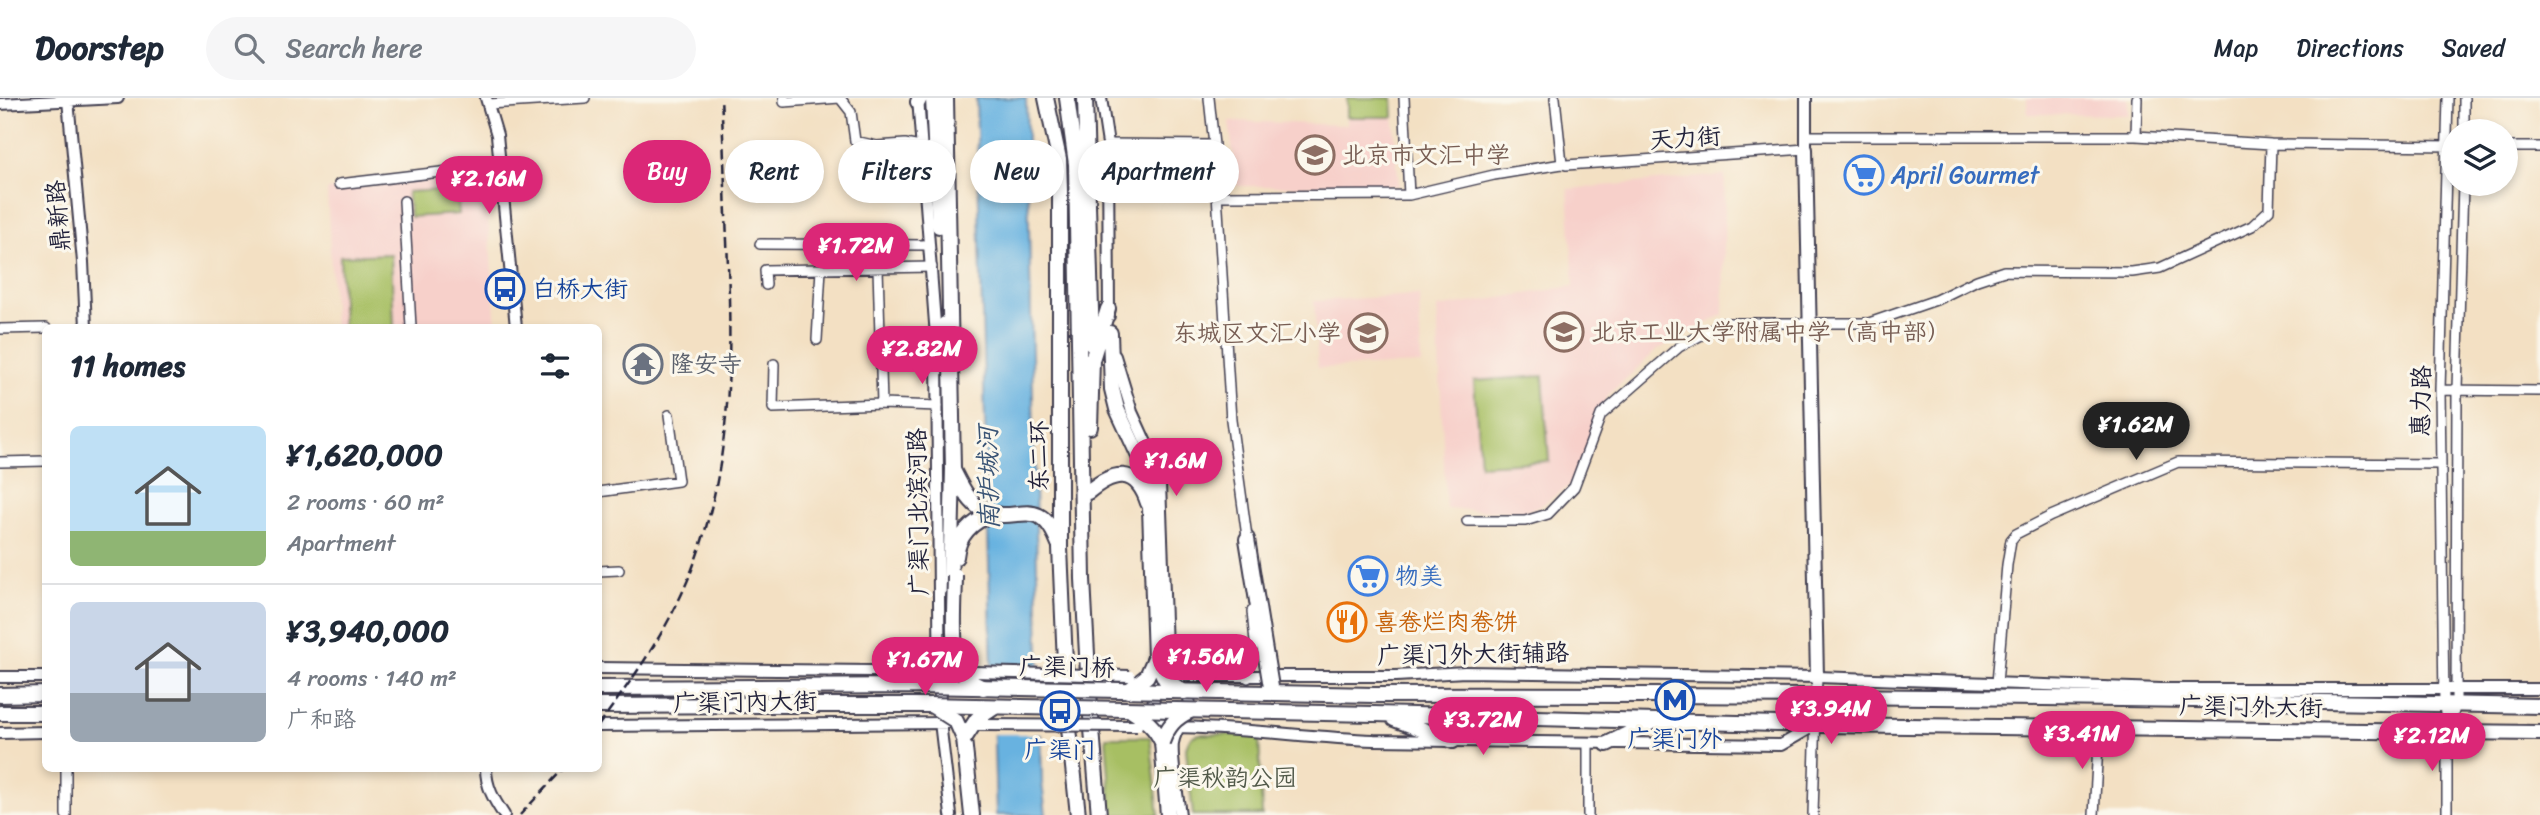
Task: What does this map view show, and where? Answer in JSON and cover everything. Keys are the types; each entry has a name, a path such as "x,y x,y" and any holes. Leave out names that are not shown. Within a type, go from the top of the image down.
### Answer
{"main road":[{"path":"919,686 935,681 943,673 950,654 953,469 946,98"},
{"name":"东二环","path":"1046,98 1059,159 1060,548 1067,709 1078,815"},
{"name":"东二环","path":"1067,98 1076,163 1083,579 1099,815"},
{"path":"1083,579 1092,311 1085,98"},
{"path":"922,99 940,231 948,263"},
{"path":"1806,142 1817,677"},
{"path":"1091,360 1108,309"},
{"path":"937,350 949,313"},
{"path":"1110,333 1112,389 1128,437 1149,478 1155,658 1165,678 1184,692"},
{"path":"953,469 961,487 983,511 993,514 1034,513 1047,521 1060,548"},
{"path":"1088,492 1113,475 1125,475 1139,485 1151,513"},
{"path":"983,688 968,680 959,668 956,654 956,552 968,527 993,514"},
{"path":"1247,539 1272,693"},
{"path":"1128,691 1147,676 1155,658"},
{"name":"广渠门桥","path":"759,687 919,686 1374,695"},
{"name":"广渠门内大街","path":"602,688 759,687"},
{"path":"0,695 42,694"},
{"name":"广渠门外大街","path":"1374,695 1817,696 2540,706"},
{"name":"广渠门桥","path":"761,705 931,705 1379,715"},
{"name":"广渠门内大街","path":"602,706 761,705"},
{"path":"931,705 956,721 964,738 972,815"},
{"path":"964,738 977,719 995,707"},
{"path":"1132,711 1162,734"},
{"path":"1162,734 1175,720 1190,711"},
{"path":"0,713 42,713"},
{"path":"1379,715 1453,741"},
{"name":"广渠门外大街","path":"1379,715 1817,725 2540,733"},
{"path":"1607,744 1654,721"},
{"path":"1162,734 1168,815"}],"street":[{"path":"0,104 118,98"},
{"path":"516,324 497,135 487,101 585,98"},
{"path":"784,98 784,102 840,98 851,112 855,140"},
{"path":"1101,98 1107,140"},
{"path":"1209,98 1213,140"},
{"path":"1404,98 1409,195"},
{"path":"1555,98 1564,165"},
{"path":"1806,98 1806,142"},
{"path":"2136,136 2137,98"},
{"name":"惠力路","path":"2448,98 2449,119"},
{"path":"2464,98 2464,119"},
{"name":"鼎新路","path":"68,99 86,324"},
{"name":"广渠门北滨河路","path":"920,140 922,99"},
{"name":"天力街","path":"1239,196 1409,195 1494,175 1564,165 1806,142 2136,136 2271,144 2441,146"},
{"path":"1467,521 1525,521 1548,514 1574,487 1601,415 1679,347 1724,323 1869,323 1936,300 2004,271 2132,272 2160,268 2252,226 2269,211 2271,144"},
{"path":"2518,147 2540,147"},
{"path":"340,184 500,165"},
{"name":"惠力路","path":"2449,196 2440,390 2440,464 2450,687"},
{"name":"惠力路","path":"2446,815 2463,196"},
{"path":"404,201 411,324"},
{"name":"广渠门北滨河路","path":"925,203 937,350 940,722 951,815"},
{"path":"1108,203 1110,333 1125,392 1158,469 1160,483 1164,676 1154,686 1153,708 1162,734 1180,727 1218,727 1317,738 1782,745 1817,725"},
{"path":"1217,203 1231,420 1247,539 1255,642 1249,661 1248,678"},
{"path":"760,244 929,245"},
{"path":"766,285 765,270 932,267"},
{"path":"878,268 882,404"},
{"path":"817,340 821,269"},
{"path":"0,329 42,328"},
{"path":"774,364 773,408 882,404 938,406"},
{"path":"2440,390 2540,391"},
{"path":"602,491 678,481 669,415"},
{"path":"0,462 42,461"},
{"path":"1997,683 2011,540 2016,534 2051,516 2146,474 2178,463 2440,464"},
{"path":"602,571 619,570"},
{"name":"广渠门内大街","path":"602,668 973,672"},
{"name":"广渠门桥","path":"973,672 1130,676"},
{"name":"广渠门外大街辅路","path":"1130,676 1248,678 1465,672 1817,677"},
{"path":"1164,676 1186,687 1190,695 1190,708 1173,743 1180,815"},
{"path":"0,677 42,677"},
{"path":"1813,815 1817,677"},
{"name":"广渠门外大街","path":"1817,677 2161,689 2540,688"},
{"name":"广渠门内大街","path":"602,726 940,722 976,725 1137,726 1162,734"},
{"path":"2094,815 2099,728"},
{"path":"0,733 42,732"},
{"path":"1588,744 1588,815"},
{"path":"66,772 66,815"},
{"path":"486,772 492,797 504,815"}],"shaded area":[{"name":"北京市文汇中学","path":"1347,98 1392,98 1399,186 1239,186 1239,140 1231,140 1229,121 1346,125"},
{"path":"2027,98 2128,98 2128,115 2027,114"},
{"path":"485,175 496,324 334,324 327,190"},
{"name":"北京工业大学附属中学（高中部）","path":"1725,175 1723,315 1657,350 1608,395 1572,484 1543,504 1525,512 1446,509 1437,308 1574,286 1568,189"},
{"name":"东城区文汇小学","path":"1419,295 1421,364 1318,368 1314,301"}],"green space":[{"path":"1347,98 1392,98 1393,117 1347,117"},
{"path":"457,189 459,214 410,217 407,192"},
{"path":"391,254 394,324 343,324 340,256"},
{"path":"1543,376 1549,461 1480,465 1474,381"},
{"name":"广渠秋韵公园","path":"1199,734 1259,735 1262,815 1193,815 1186,749 1190,739"},
{"path":"1106,737 1150,737 1159,815 1112,815"}],"water":[{"path":"976,98 1026,98 1027,140 977,140"},
{"name":"南护城河","path":"979,203 1028,203 1042,783 1046,815 996,815"}],"pier":[{"path":"988,666 1043,667 1044,734 990,734"}],"railway":[{"path":"602,720 661,633 682,593 705,531 715,491 727,409 729,367 729,284 721,98"},
{"path":"520,815 560,772"}],"place":[{"name":"北京市文汇中学","path":"1315,155"},
{"name":"April Gourmet","path":"1864,175"},
{"name":"白桥大街","path":"505,289"},
{"name":"北京工业大学附属中学（高中部）","path":"1564,332"},
{"name":"东城区文汇小学","path":"1368,333"},
{"name":"隆安寺","path":"643,364"},
{"name":"物美","path":"1368,576"},
{"name":"喜卷烂肉卷饼","path":"1347,622"},
{"name":"广渠门外","path":"1675,700"},
{"name":"广渠门","path":"1060,711"}]}
